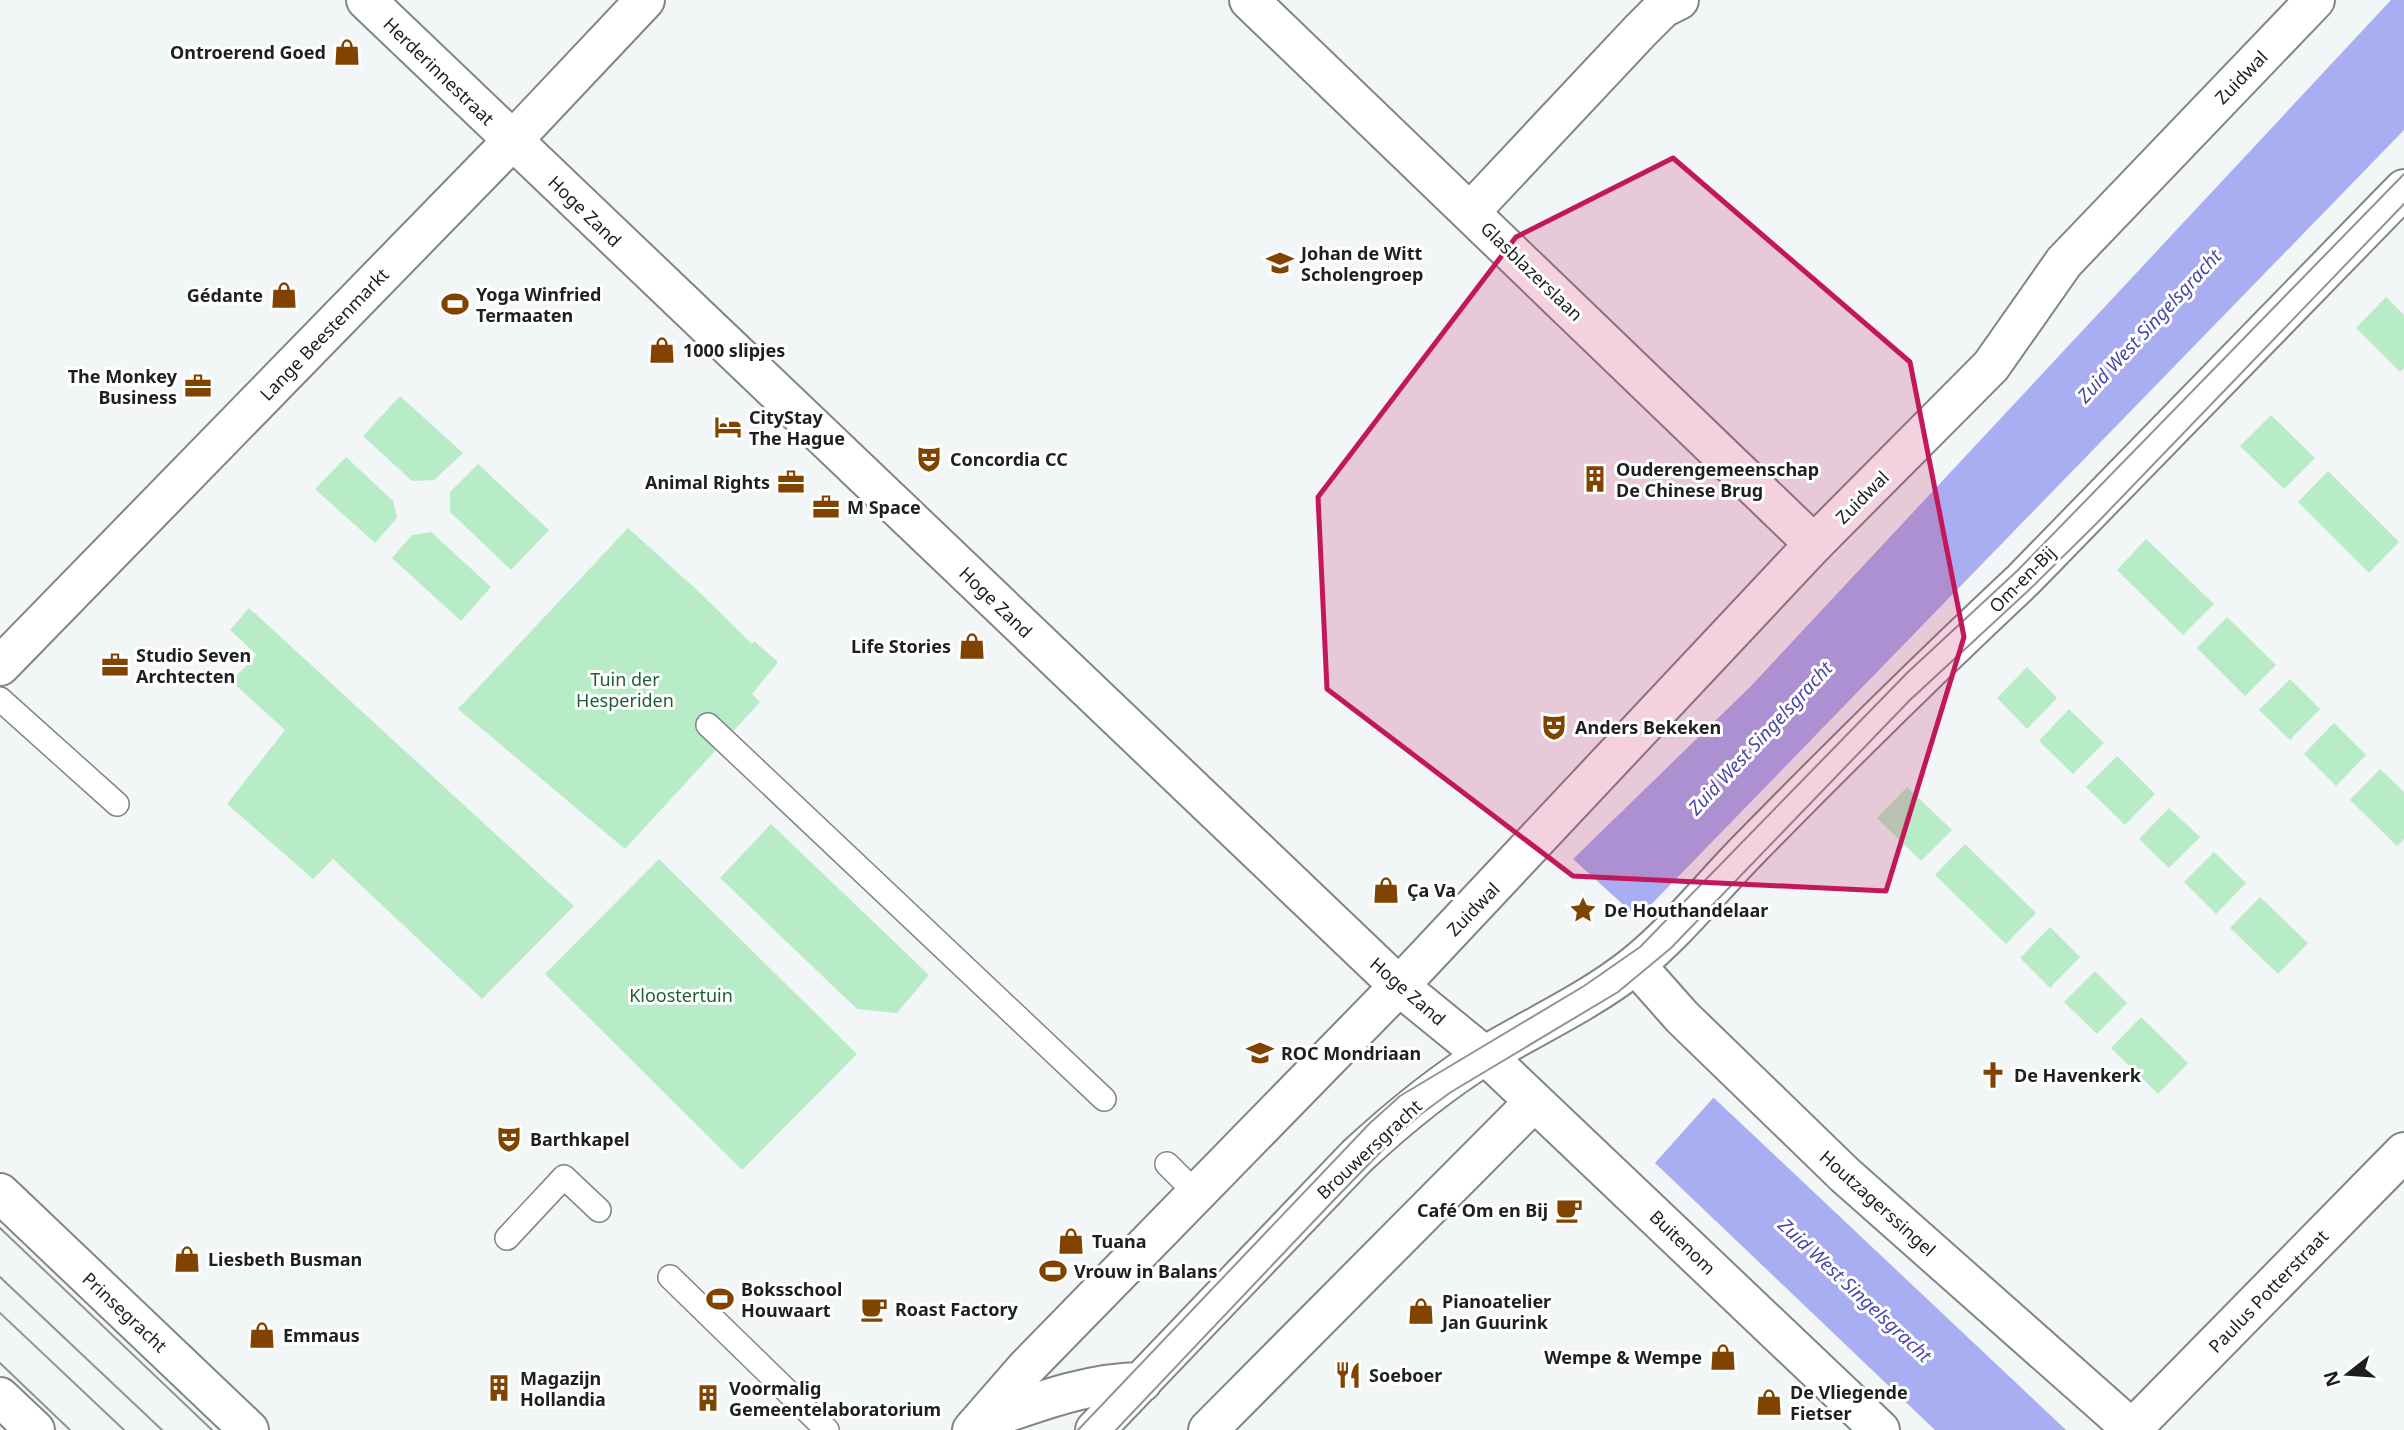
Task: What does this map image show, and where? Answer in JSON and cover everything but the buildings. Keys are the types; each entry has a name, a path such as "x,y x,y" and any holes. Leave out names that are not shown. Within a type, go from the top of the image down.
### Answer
{"street":[{"name":"Herderinnestraat","path":"366,0 512,141"},
{"name":"Lange Beestenmarkt","path":"0,666 512,141 645,0"},
{"name":"Glasblazerslaan","path":"1249,0 1814,544"},
{"path":"1471,211 1640,31 1663,8 1679,0"},
{"name":"Zuidwal","path":"1399,986 1814,544 1991,366 2064,262 2315,0"},
{"name":"Hoge Zand","path":"512,141 1399,986 1485,1056"},
{"name":"Om-en-Bij","path":"1626,972 1671,933 1744,854 2023,580 2404,189"},
{"name":"Brouwersgracht","path":"1095,1430 1357,1156 1433,1091 1485,1056 1626,972"},
{"name":"Houtzagerssingel","path":"1626,972 1682,1017 1845,1175 2132,1430"},
{"path":"976,1426 1026,1368 1399,986"},
{"name":"Buitenom","path":"1485,1056 1880,1430"},
{"path":"1209,1430 1534,1102"},
{"name":"Paulus Potterstraat","path":"2132,1430 2404,1152"},
{"name":"Prinsegracht","path":"0,1194 249,1430"},
{"path":"976,1426 1052,1398 1122,1382 1142,1382"},
{"path":"0,1397 35,1430"}],"lane":[{"path":"0,699 117,804"},
{"path":"708,725 1104,1099"},
{"path":"1167,1164 1197,1194"},
{"path":"507,1238 564,1177 599,1210"},
{"path":"670,1277 827,1430"}],"highlighted area":[{"path":"1673,158 1910,362 1964,637 1886,891 1573,876 1327,689 1318,497 1516,237"}],"green space":[{"path":"2386,297 2404,315 2404,368 2400,372 2356,328"},
{"path":"400,396 463,453 434,480 412,481 363,436"},
{"path":"2271,415 2315,458 2284,489 2240,446"},
{"path":"346,457 393,501 397,518 375,543 315,489"},
{"path":"478,464 549,530 511,570 450,512 450,492"},
{"path":"2328,471 2399,542 2369,573 2298,502"},
{"name":"Tuin der Hesperiden","path":"628,528 752,644 754,641 778,662 752,694 760,702 625,849 458,709"},
{"path":"431,532 491,587 461,621 392,558 412,535"},
{"path":"2146,539 2214,604 2183,635 2117,570"},
{"path":"249,608 574,906 482,999 333,859 313,879 227,804 285,730 231,681 257,655 230,630"},
{"path":"2227,617 2276,665 2245,696 2197,648"},
{"path":"2027,667 2057,698 2027,729 1997,698"},
{"path":"2290,679 2320,709 2290,740 2259,710"},
{"path":"2069,709 2104,743 2073,774 2039,741"},
{"path":"2334,723 2366,755 2336,786 2304,754"},
{"path":"2117,756 2155,794 2125,825 2086,787"},
{"path":"2380,769 2404,792 2404,839 2397,846 2350,800"},
{"path":"1907,787 1952,830 1921,861 1877,818"},
{"path":"2169,808 2200,837 2169,868 2139,839"},
{"path":"771,824 929,975 897,1013 857,1009 720,878"},
{"path":"1965,844 2036,913 2006,944 1935,875"},
{"path":"2214,852 2246,883 2216,914 2184,882"},
{"name":"Kloostertuin","path":"659,859 857,1054 742,1170 545,974"},
{"path":"2260,897 2308,943 2278,974 2230,928"},
{"path":"2050,927 2080,957 2050,988 2020,958"},
{"path":"2095,971 2127,1003 2097,1034 2064,1002"},
{"path":"2141,1017 2188,1063 2158,1094 2111,1048"}],"water":[{"name":"Zuid West Singelsgracht","path":"2391,0 2404,0 2404,130 1636,920 1619,945 1614,986 1628,1019 1709,1098 1714,1098 2066,1430 1935,1430 1655,1163 1573,859 1751,686"}],"pier":[{"path":"1573,859 1639,919 1628,932 1618,957 1618,992 1630,1017 1639,1029 1714,1097 1655,1163 1567,1076 1543,1038 1531,999 1530,959 1539,914"}],"tram line":[{"path":"1078,1430 1369,1124 1400,1096 1584,986 1640,947 1908,672 2017,571 2404,174"},
{"path":"1116,1430 1334,1200 1421,1114 1451,1092 1618,992 1671,948 1910,700 2097,523 2404,204"},
{"path":"0,1228 212,1430"},
{"path":"0,1277 162,1430"},
{"path":"0,1313 124,1430"},
{"path":"0,1363 70,1430"}],"place":[{"name":"Ontroerend Goed","path":"347,52"},
{"name":"Johan de Witt Scholengroep","path":"1280,263"},
{"name":"Gédante","path":"284,295"},
{"name":"Yoga Winfried Termaaten","path":"455,304"},
{"name":"1000 slipjes","path":"662,350"},
{"name":"The Monkey Business","path":"198,386"},
{"name":"CityStay The Hague","path":"728,427"},
{"name":"Concordia CC","path":"929,459"},
{"name":"Ouderengemeenschap De Chinese Brug","path":"1595,479"},
{"name":"Animal Rights","path":"791,482"},
{"name":"M Space","path":"826,507"},
{"name":"Life Stories","path":"972,646"},
{"name":"Studio Seven Archtecten","path":"115,665"},
{"name":"Anders Bekeken","path":"1554,727"},
{"name":"Ça Va","path":"1386,890"},
{"name":"De Houthandelaar","path":"1583,910"},
{"name":"ROC Mondriaan","path":"1260,1053"},
{"name":"De Havenkerk","path":"1993,1075"},
{"name":"Barthkapel","path":"509,1139"},
{"name":"Café Om en Bij","path":"1569,1210"},
{"name":"Tuana","path":"1071,1241"},
{"name":"Liesbeth Busman","path":"187,1259"},
{"name":"Vrouw in Balans","path":"1053,1271"},
{"name":"Boksschool Houwaart","path":"720,1299"},
{"name":"Roast Factory","path":"874,1309"},
{"name":"Pianoatelier Jan Guurink","path":"1421,1311"},
{"name":"Emmaus","path":"262,1335"},
{"name":"Wempe & Wempe","path":"1723,1357"},
{"name":"Soeboer","path":"1348,1375"},
{"name":"Magazijn Hollandia","path":"499,1388"},
{"name":"Voormalig Gemeentelaboratorium","path":"708,1398"},
{"name":"De Vliegende Fietser","path":"1769,1402"}]}
